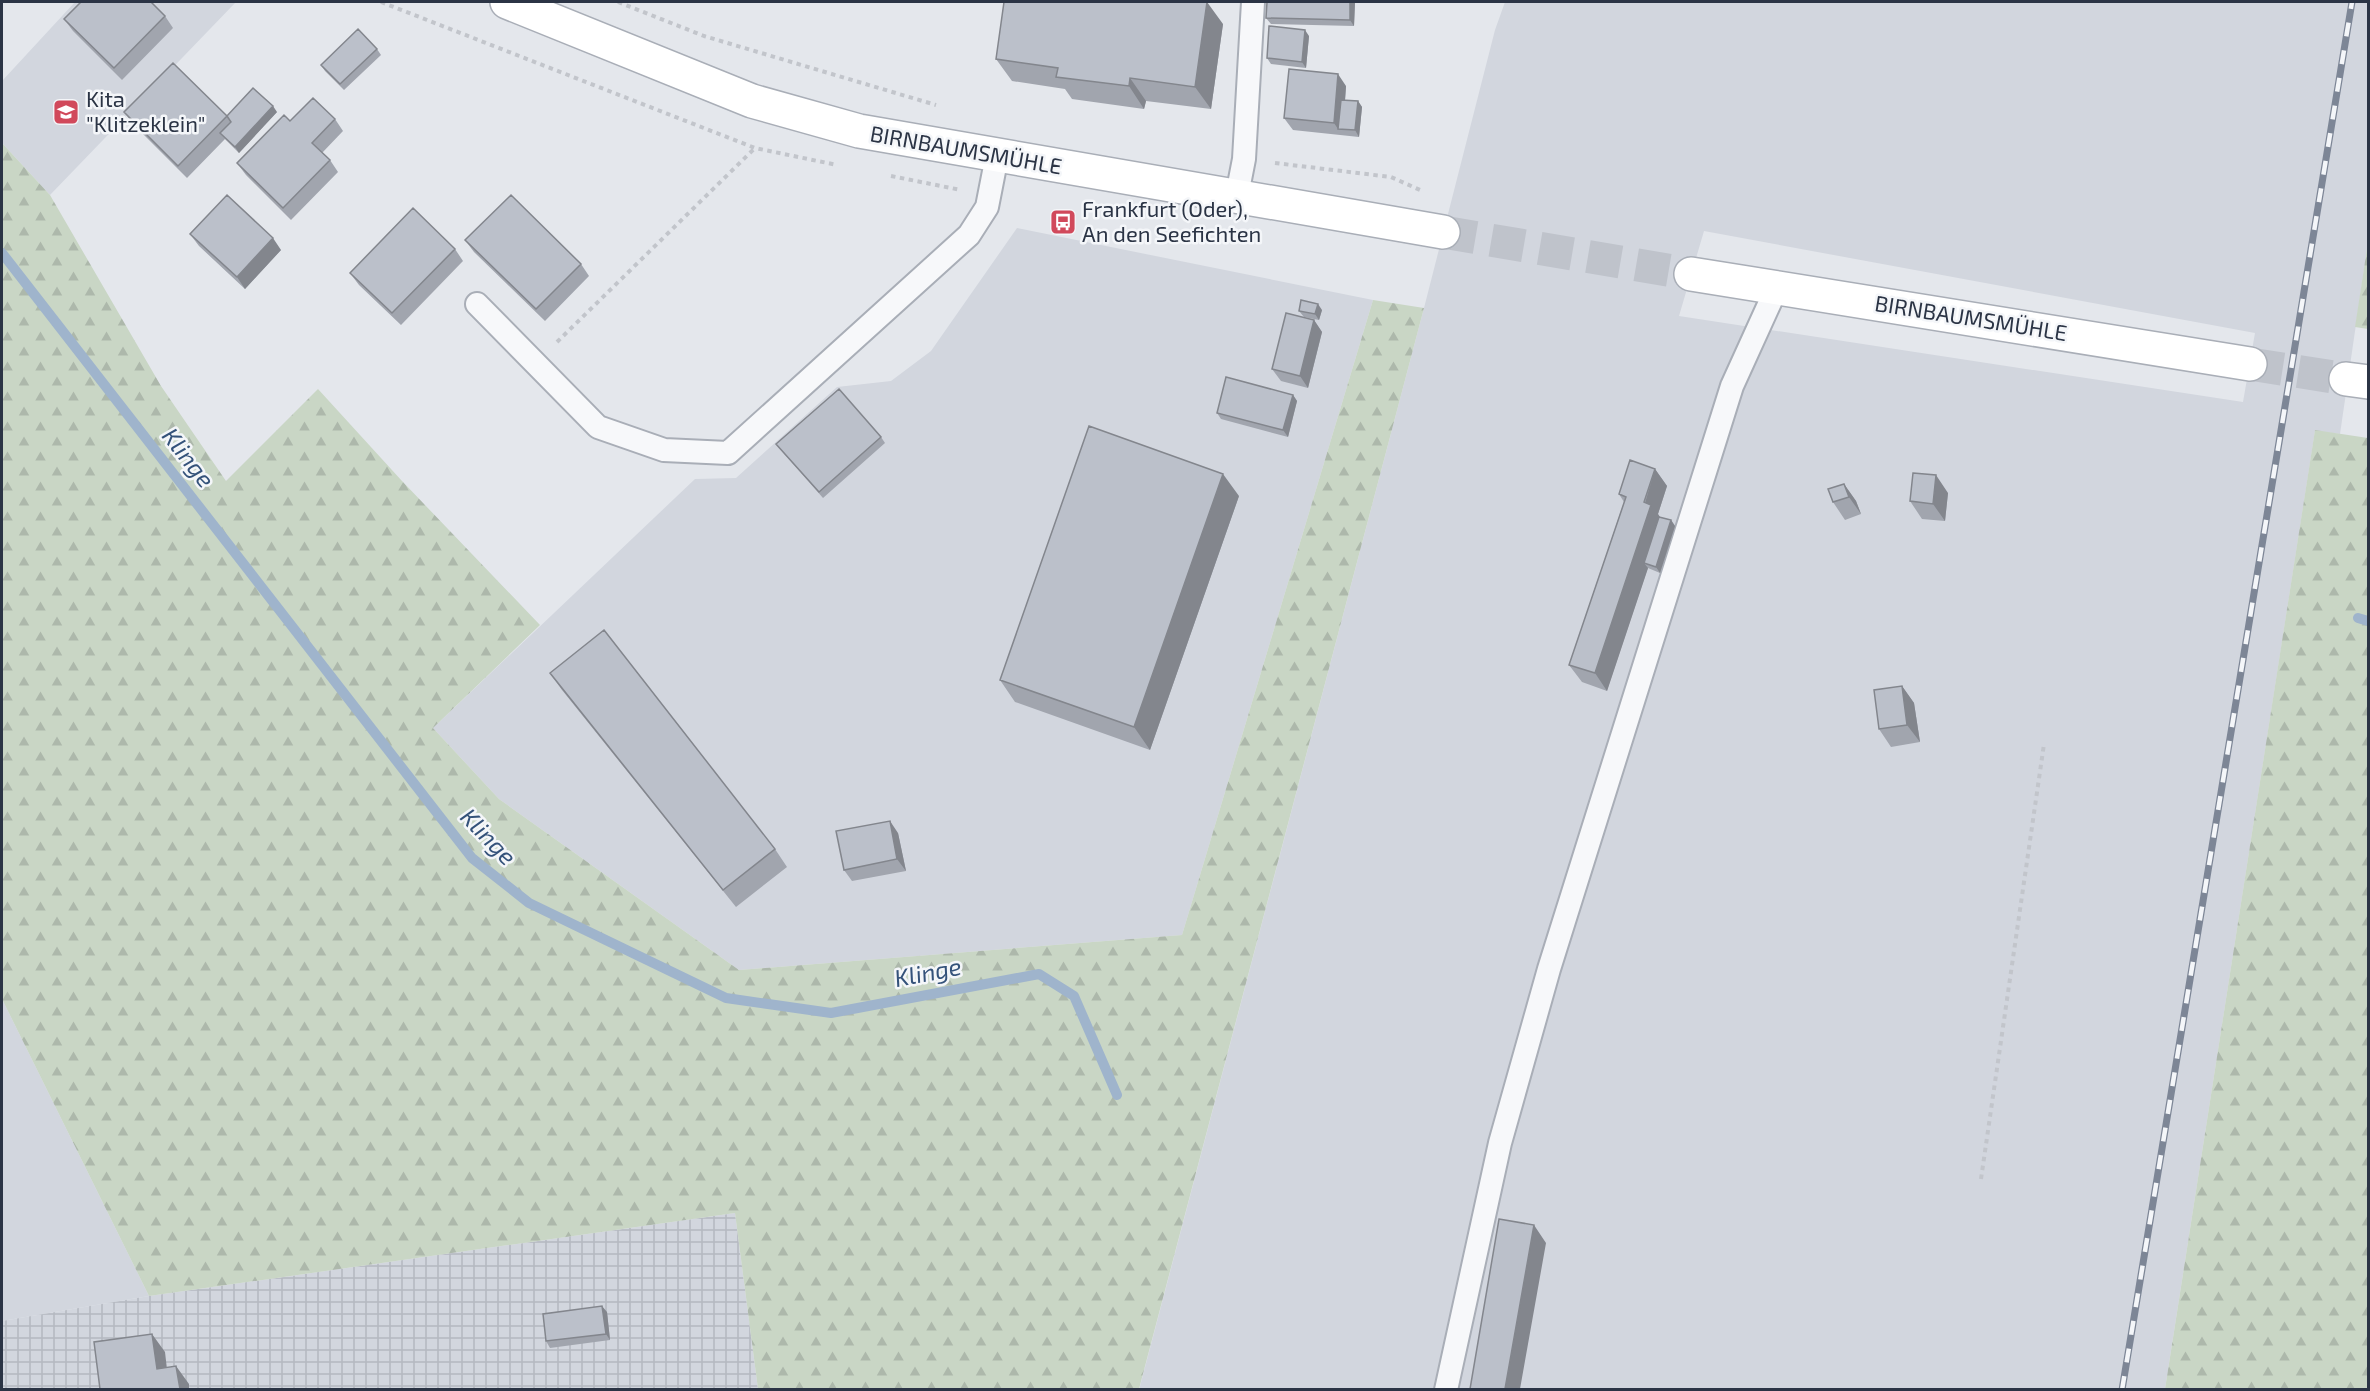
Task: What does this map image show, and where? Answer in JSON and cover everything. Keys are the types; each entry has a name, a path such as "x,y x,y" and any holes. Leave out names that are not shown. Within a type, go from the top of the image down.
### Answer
{"main road":[{"name":"BIRNBAUMSMÜHLE","path":"507,2 752,101 859,131 1443,232"},
{"name":"BIRNBAUMSMÜHLE","path":"1691,274 2250,364"}],"lane":[{"path":"1238,195 1244,159 1253,2"},
{"path":"477,304 598,427 664,450 728,453 969,235 987,207 998,156"},
{"path":"1446,1389 1500,1143 1549,969 1732,386 1777,287"}],"path":[{"path":"618,2 704,36 943,107"},
{"path":"535,363 755,148"},
{"path":"1981,1179 2044,744"}],"shaded area":[{"name":"Kita \"Klitzeklein\"","path":"75,2 236,2 50,195 2,143 2,81"},
{"path":"1505,2 2368,2 2368,242 2340,434 2315,431 2165,1389 1139,1390 1495,30","holes":["1704,231 2255,333 2243,402 1679,316"]},
{"path":"1017,228 1373,300 1182,935 739,970 499,799 433,728 695,479 736,478 837,387 891,381 931,351"},
{"path":"2,999 149,1296 2,1321"},
{"path":"735,1213 758,1389 2,1390 2,1321 149,1296"}],"green space":[{"path":"2,143 50,195 161,386 226,481 318,389 402,481 540,625 433,728 499,799 739,970 1182,935 1373,300 1424,308 1139,1389 758,1389 735,1213 149,1296 2,999"},
{"path":"2368,242 2368,329 2355,327"},
{"path":"2315,430 2368,438 2368,1389 2165,1389"}],"building":[{"path":"81,2 151,2 165,16 114,68 64,19"},
{"path":"1004,2 1207,2 1195,87 1130,78 1129,86 1056,77 1058,68 996,59"},
{"path":"1267,2 1350,2 1350,20 1266,18"},
{"path":"1269,26 1305,30 1302,62 1267,58"},
{"path":"358,29 377,49 340,84 321,65"},
{"path":"173,63 227,116 178,166 124,112"},
{"path":"1289,69 1338,74 1334,123 1284,118"},
{"path":"253,88 273,106 235,147 220,133 231,122 226,117"},
{"path":"313,98 335,119 312,143 330,160 283,208 237,163 284,115 290,121"},
{"path":"1341,100 1358,101 1355,130 1338,129"},
{"path":"227,195 273,238 237,277 190,234"},
{"path":"511,195 581,264 536,309 465,240"},
{"path":"413,208 455,249 392,313 350,273"},
{"path":"1301,300 1318,304 1315,314 1299,311"},
{"path":"1286,313 1314,320 1300,376 1272,369"},
{"path":"1226,377 1293,395 1283,430 1217,413"},
{"path":"839,389 881,437 819,492 776,444"},
{"path":"1089,426 1223,474 1134,727 1000,680"},
{"path":"1630,460 1655,469 1644,502 1651,505 1595,673 1569,665 1626,497 1619,494"},
{"path":"1913,473 1936,475 1933,504 1910,501"},
{"path":"1844,484 1849,497 1833,502 1828,489"},
{"path":"1659,517 1671,520 1656,567 1644,563"},
{"path":"604,630 775,849 723,890 550,673"},
{"path":"1902,686 1907,725 1879,729 1874,690"},
{"path":"890,821 897,859 844,870 836,831"},
{"path":"1499,1219 1534,1225 1505,1389 1470,1389"},
{"path":"602,1306 606,1334 546,1341 543,1314"},
{"path":"152,1334 157,1369 176,1366 180,1389 100,1389 94,1342"}],"waterway":[{"name":"Klinge","path":"2,253 472,858 529,903 726,998 831,1013 1039,974 1074,996 1117,1095"},
{"name":"Klinge","path":"2358,618 2368,621"}],"tunnel":[{"path":"1443,232 1691,274"},
{"path":"2250,364 2346,379"}],"railway":[{"path":"2122,1390 2352,2"}],"place":[{"name":"Kita \"Klitzeklein\"","path":"66,112"},
{"name":"Frankfurt (Oder), An den Seefichten","path":"1063,222"}]}
